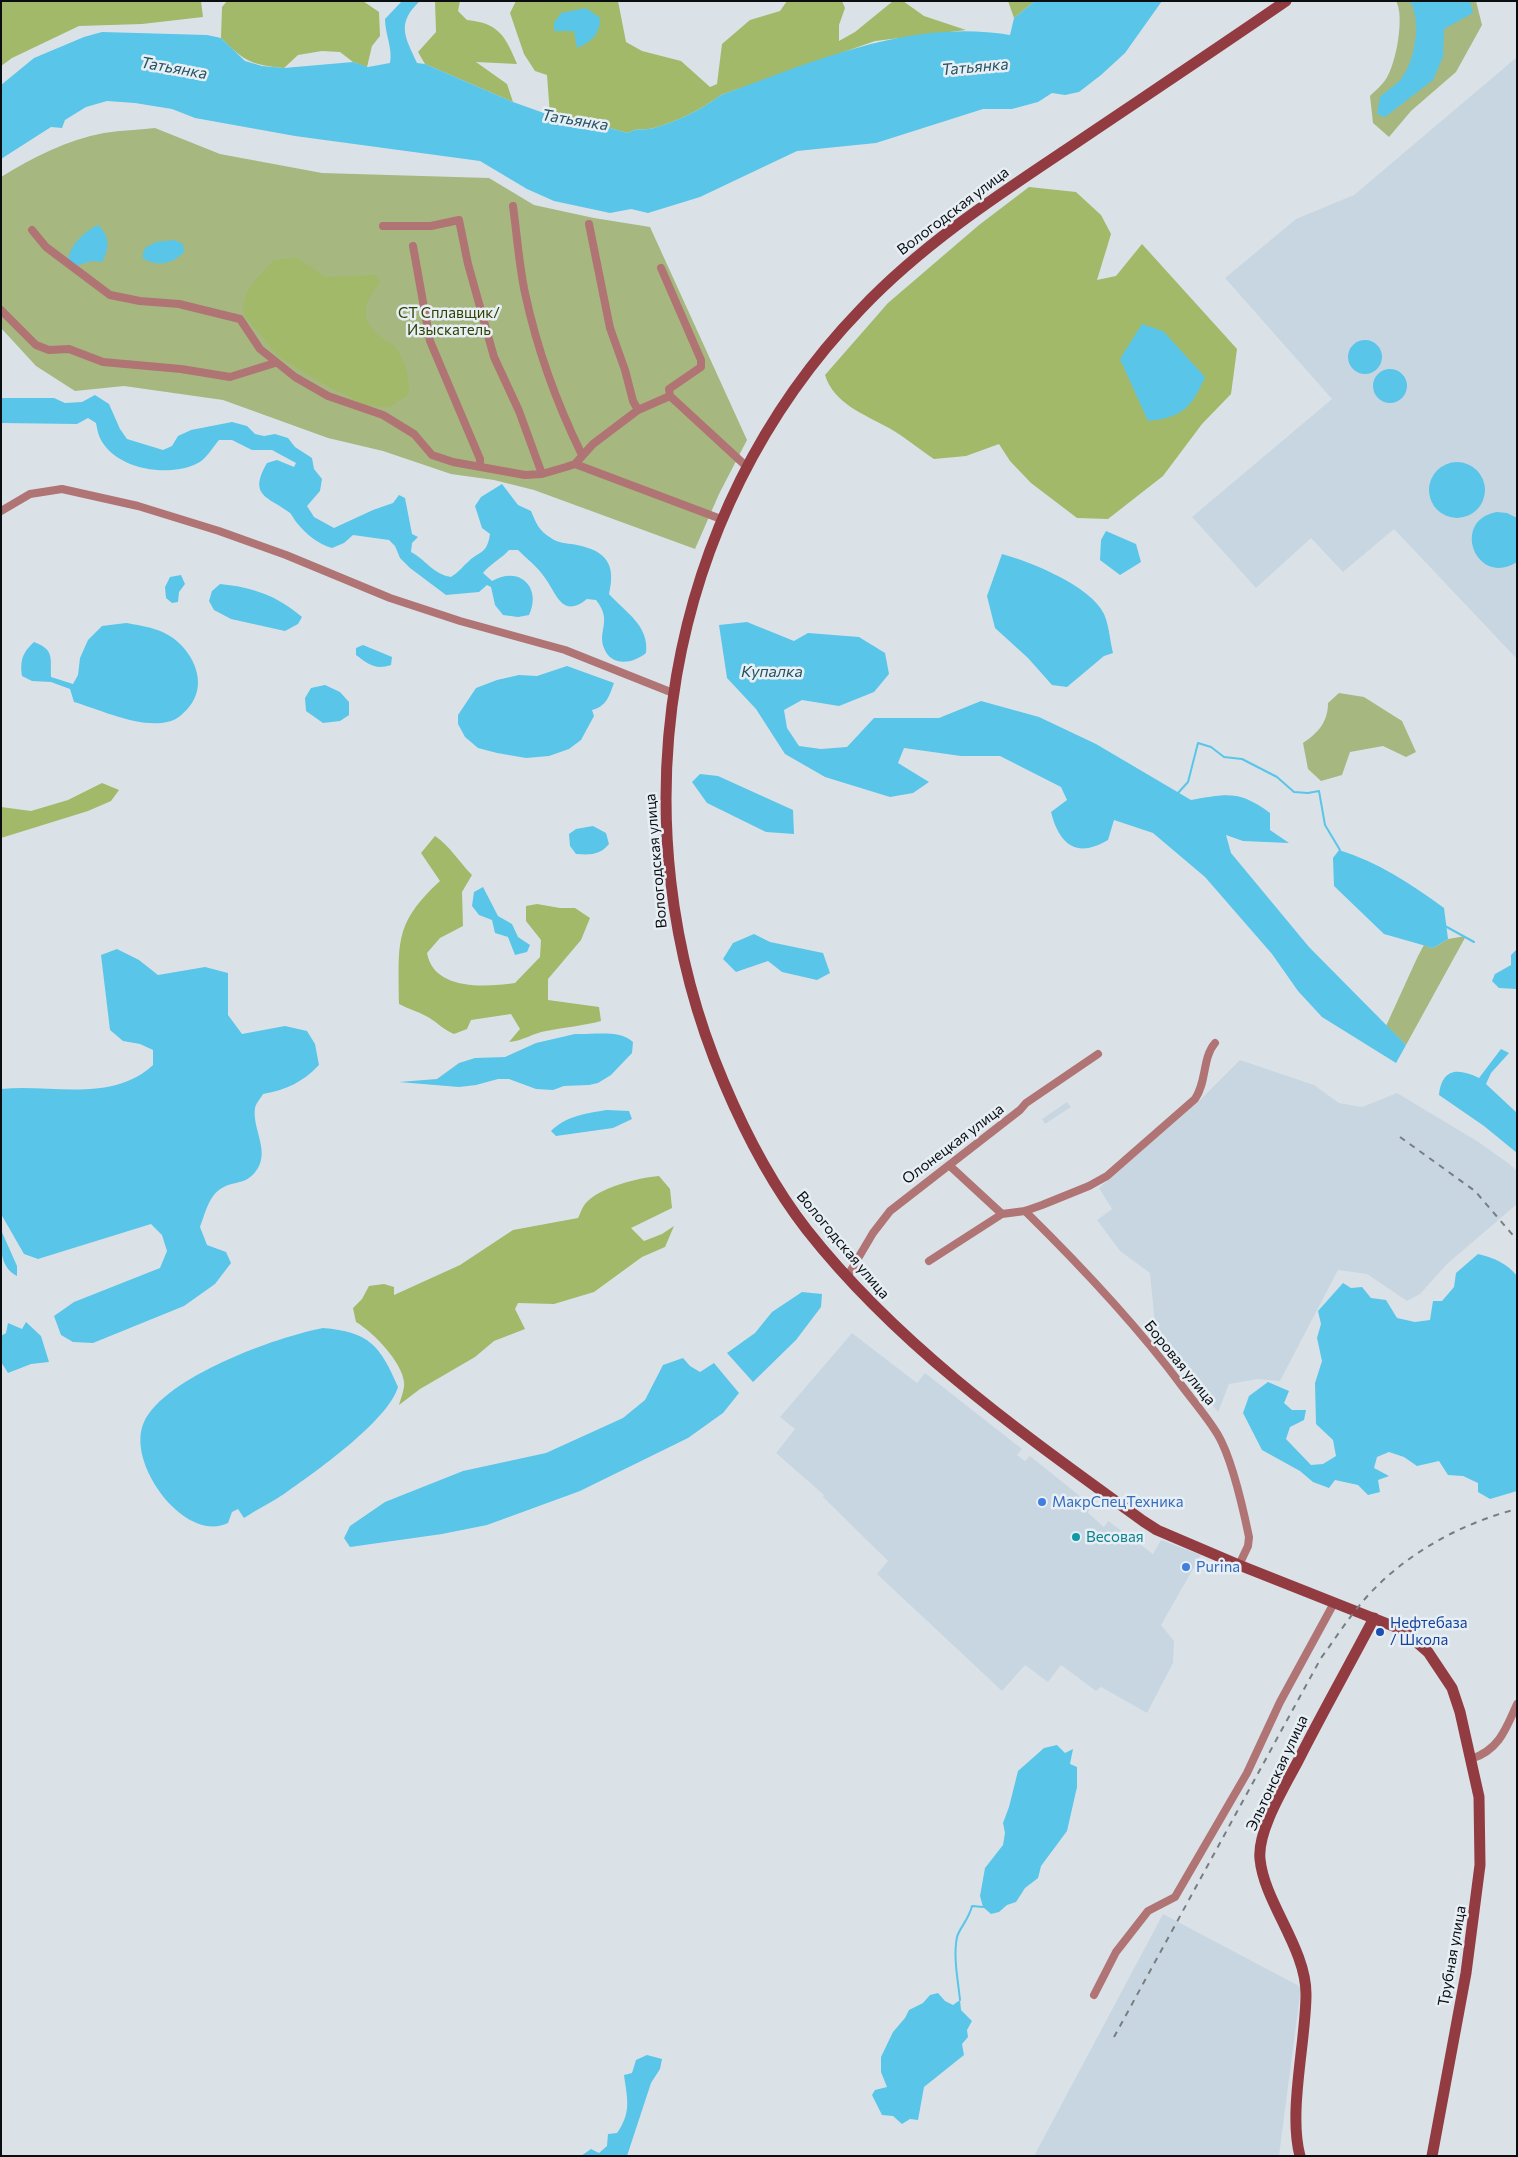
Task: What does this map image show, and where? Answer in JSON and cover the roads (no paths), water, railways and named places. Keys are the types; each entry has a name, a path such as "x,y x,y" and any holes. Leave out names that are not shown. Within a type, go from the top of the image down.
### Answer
{"main road":[{"name":"Вологодская улица","path":"1286,1 997,195 928,246 859,310 828,345 788,399 746,466 721,519 688,621 673,693 665,775 667,846 671,896 679,942 698,1016 739,1118 768,1172 807,1230 847,1276 891,1323 1000,1415 1108,1497 1157,1530 1374,1618"},
{"name":"Трубная улица","path":"1374,1618 1410,1634 1433,1658 1457,1699 1479,1796 1480,1865 1477,1900 1432,2156"},
{"name":"Эльтонская улица","path":"1300,2156 1296,2131 1305,2026 1305,1981 1297,1954 1263,1872 1260,1848 1262,1838 1284,1787 1374,1618"}],"street":[{"path":"513,206 525,292 531,319 561,411 582,455"},
{"path":"383,226 432,226 459,220 468,264 494,357 518,411 542,474"},
{"path":"589,224 610,328 625,370 633,401 638,410"},
{"path":"32,230 46,247 110,295 140,301 179,304 240,319 260,349 275,363 328,396 382,415 414,434 432,455 453,462 525,475 542,474 575,464 582,455 638,410 670,396"},
{"path":"413,246 430,341 480,459 480,466"},
{"path":"661,268 701,360 701,367 669,389 670,396 746,466"},
{"path":"1,310 36,345 49,350 69,349 104,362 181,369 230,377 275,363"},
{"path":"575,464 721,519"},
{"path":"1,511 30,494 62,489 138,506 219,531 286,555 390,598 460,621 565,650 673,693"},
{"path":"930,1261 1002,1214 1025,1211 1089,1186 1106,1176 1195,1099 1199,1093 1209,1052 1215,1043"},
{"name":"Олонецкая улица","path":"847,1276 873,1233 890,1211 950,1166 1020,1110 1026,1103 1098,1054"},
{"path":"950,1166 1002,1214"},
{"name":"Боровая улица","path":"1025,1211 1079,1264 1126,1318 1168,1367 1219,1436 1228,1460 1249,1537 1248,1546 1240,1565"},
{"name":"Эльтонская улица","path":"1094,1995 1116,1952 1148,1911 1175,1897 1247,1773 1280,1702 1334,1603"},
{"path":"1471,1759 1483,1755 1501,1739 1517,1704"}],"water":[{"name":"Татьянка","path":"402,1 420,1 412,9 405,24 409,46 417,63 425,64 513,102 583,127 606,127 628,133 672,122 697,110 721,95 791,69 862,46 936,33 973,31 1010,35 1014,18 1035,1 1162,1 1125,53 1079,92 1065,95 1052,93 1038,102 1012,109 983,109 876,143 797,151 700,197 648,213 631,209 610,213 554,201 527,189 480,161 295,136 195,118 172,109 135,103 107,101 86,107 65,120 62,128 51,127 1,159 1,85 34,58 84,37 102,32 207,35 221,38 245,61 262,66 284,68 353,62 368,67 390,63 391,58 385,19"},
{"path":"1410,1 1470,1 1473,13 1444,29 1443,57 1433,80 1385,117 1377,114 1380,97 1401,79 1413,52 1416,20"},
{"path":"586,8 600,18 600,24 594,37 577,48 574,31 554,31 554,23 561,13"},
{"path":"98,225 105,233 108,242 102,262 92,261 75,266 68,260 69,254 83,235"},
{"path":"174,240 183,244 184,252 175,259 164,263 152,263 142,257 145,248 156,242"},
{"path":"1142,324 1163,331 1205,377 1190,403 1178,414 1148,421 1120,359"},
{"path":"1365,340 1372,341 1377,345 1381,350 1381,364 1377,369 1372,373 1365,374 1358,373 1353,369 1349,364 1348,357 1349,350 1353,345 1358,341"},
{"path":"1390,369 1397,370 1402,374 1406,379 1406,393 1402,398 1397,402 1390,403 1383,402 1378,398 1374,393 1373,386 1374,379 1378,374 1383,370"},
{"path":"95,395 109,404 120,429 127,439 163,450 172,446 178,436 191,430 232,422 247,426 255,434 264,436 275,434 288,438 295,447 312,458 314,469 322,479 320,491 307,506 314,517 334,528 393,503 399,495 405,498 412,534 418,537 412,543 411,552 434,570 451,577 483,551 487,545 490,534 482,528 475,506 481,497 502,484 518,505 531,511 538,526 544,533 557,541 587,548 602,555 610,567 611,584 609,594 640,627 646,643 646,653 635,660 623,662 617,661 607,654 602,642 603,614 596,600 587,599 572,606 561,602 539,570 518,550 509,550 483,573 492,581 511,576 526,582 533,596 532,605 529,615 518,617 503,615 495,605 491,587 487,585 479,592 446,595 410,568 400,558 395,546 389,540 353,535 344,543 332,548 322,544 304,531 290,513 269,499 260,490 261,474 267,463 277,460 294,467 296,463 272,450 252,450 232,440 219,440 207,456 198,463 186,468 159,470 130,464 118,458 107,449 100,438 96,423 88,418 77,424 1,423 1,398 54,398 65,403 82,402"},
{"path":"1457,462 1468,464 1477,470 1483,479 1485,490 1483,501 1477,510 1468,516 1457,518 1446,516 1437,510 1431,501 1429,490 1431,479 1437,470 1446,464"},
{"path":"1497,512 1507,513 1517,518 1517,562 1502,568 1490,566 1480,560 1474,550 1472,538 1475,527 1483,518"},
{"path":"1106,531 1136,544 1141,562 1120,575 1100,560 1101,540"},
{"path":"1002,554 1059,576 1087,594 1104,614 1113,653 1104,656 1067,687 1052,685 1028,658 995,628 987,596"},
{"path":"181,575 185,584 179,592 178,602 172,603 166,598 165,587 170,577"},
{"path":"220,584 243,587 274,598 302,617 298,624 285,631 231,619 214,610 209,601 212,591"},
{"name":"Купалка","path":"747,622 794,641 808,633 859,637 885,653 889,674 874,692 839,706 802,700 784,710 787,728 799,746 821,749 847,747 874,718 939,718 981,701 1039,717 1096,744 1191,800 1224,795 1241,797 1250,800 1270,813 1270,830 1289,843 1243,841 1226,835 1231,853 1309,947 1406,1045 1396,1063 1322,1017 1298,991 1272,954 1205,877 1153,833 1114,820 1108,840 1097,846 1087,848 1078,848 1070,845 1059,833 1051,812 1067,800 1061,787 1000,756 961,756 904,748 898,763 929,782 913,793 890,797 825,777 785,754 756,709 727,678 719,625"},
{"path":"126,623 140,625 167,634 179,643 195,665 198,682 194,699 189,707 174,720 148,723 122,718 74,702 70,689 51,682 32,681 22,676 21,666 23,658 34,642 45,648 50,655 51,677 73,684 78,675 80,658 88,640 102,626"},
{"path":"363,645 392,657 391,665 377,667 361,659 356,655 356,648"},
{"path":"567,666 614,683 604,703 592,710 594,716 581,740 569,749 549,756 526,758 478,748 465,737 458,724 458,715 476,688 497,680 519,675 537,676"},
{"path":"325,685 340,692 349,702 349,715 340,721 323,723 306,711 305,698 311,688"},
{"path":"700,774 718,776 793,810 794,834 766,832 707,803 692,782"},
{"path":"593,826 606,833 609,844 595,854 576,854 570,846 569,834 576,829"},
{"path":"1339,850 1394,874 1444,908 1448,939 1433,948 1384,934 1334,886 1333,858"},
{"path":"483,887 498,916 512,924 518,937 530,945 527,952 515,955 508,937 495,933 492,920 479,915 472,906 474,892"},
{"path":"754,934 770,942 823,953 830,973 817,980 782,972 768,961 736,972 723,959 733,943"},
{"path":"117,949 139,960 158,975 205,967 228,973 228,1015 242,1034 285,1026 307,1031 315,1044 319,1065 294,1084 263,1094 255,1108 262,1153 258,1168 250,1178 222,1188 214,1195 208,1205 200,1227 207,1245 226,1252 231,1263 215,1284 184,1306 93,1343 73,1342 61,1335 54,1316 74,1302 160,1268 167,1251 162,1235 151,1224 38,1259 24,1254 1,1214 1,1089 100,1088 119,1084 137,1077 153,1065 153,1050 140,1044 123,1041 110,1030 101,955"},
{"path":"1517,949 1517,989 1499,988 1492,981 1495,974 1511,965 1511,955"},
{"path":"575,1034 621,1035 633,1042 632,1053 611,1075 598,1083 564,1086 553,1090 536,1089 509,1079 498,1079 459,1087 399,1082 437,1079 459,1063 475,1058 505,1057 536,1043"},
{"path":"1501,1049 1509,1053 1491,1073 1486,1084 1517,1113 1517,1153 1484,1126 1439,1095 1447,1075 1458,1072 1479,1078"},
{"path":"607,1110 629,1111 632,1119 613,1128 556,1136 551,1131 570,1119 584,1114"},
{"path":"1,1230 17,1266 17,1276 4,1263"},
{"path":"1478,1254 1500,1262 1517,1276 1517,1491 1490,1499 1478,1492 1478,1483 1463,1476 1448,1475 1439,1461 1417,1466 1404,1457 1389,1452 1377,1457 1374,1468 1389,1476 1378,1480 1380,1492 1368,1495 1358,1485 1335,1480 1329,1488 1313,1482 1300,1471 1262,1450 1243,1413 1249,1396 1268,1382 1289,1391 1284,1403 1292,1410 1306,1410 1304,1420 1290,1427 1286,1439 1311,1465 1323,1464 1336,1456 1333,1440 1316,1424 1315,1383 1322,1361 1317,1338 1321,1324 1318,1311 1343,1283 1351,1288 1362,1287 1371,1298 1386,1300 1397,1318 1415,1322 1430,1320 1433,1301 1442,1301 1454,1287 1456,1273"},
{"path":"802,1292 822,1294 821,1307 796,1340 753,1382 727,1353 755,1333 772,1312"},
{"path":"26,1322 41,1336 49,1362 31,1364 8,1373 1,1362 1,1336 6,1333 8,1323 22,1329"},
{"path":"323,1328 352,1333 362,1337 371,1343 385,1361 398,1387 380,1415 348,1445 313,1473 279,1497 244,1518 238,1509 232,1512 228,1523 211,1526 194,1522 178,1511 163,1496 151,1478 143,1458 140,1439 144,1422 156,1405 197,1375 224,1361 278,1340"},
{"path":"683,1358 690,1366 700,1372 714,1363 739,1393 723,1413 688,1438 580,1491 487,1525 442,1534 350,1547 344,1538 350,1526 385,1502 463,1471 546,1453 623,1418 645,1400 663,1365"},
{"path":"1057,1745 1065,1753 1073,1749 1070,1764 1077,1767 1077,1787 1067,1831 1041,1866 1038,1878 1025,1888 1016,1902 1007,1905 999,1912 991,1914 983,1907 980,1896 985,1868 1003,1845 1005,1833 1003,1823 1018,1771 1044,1748"},
{"path":"938,1993 945,2001 953,2005 960,2000 961,2010 972,2021 967,2030 968,2037 962,2044 964,2055 924,2087 918,2120 910,2119 902,2124 893,2116 882,2115 872,2095 875,2090 887,2087 881,2072 881,2057 893,2032 909,2010 923,2003 930,1995"},
{"path":"647,2055 662,2059 660,2069 651,2083 627,2156 581,2156 591,2149 599,2153 607,2146 608,2134 617,2133 627,2111 624,2075 632,2073 636,2060"}],"waterway":[{"path":"1178,793 1188,782 1198,743 1211,747 1224,757 1242,759 1277,777 1294,792 1308,793 1319,791 1325,825 1340,850"},
{"path":"1445,926 1474,942"},
{"path":"960,2000 956,1960 957,1937 972,1906 983,1907"}],"railway":[{"path":"1400,1137 1475,1191 1517,1240"},
{"path":"1114,2037 1321,1658 1351,1617 1388,1576 1427,1547 1471,1525 1517,1509"}],"place":[{"name":"МакрСпецТехника","path":"1042,1502"},
{"name":"Весовая","path":"1076,1537"},
{"name":"Purina","path":"1186,1567"},
{"name":"Нефтебаза / Школа","path":"1380,1632"}],"park label":[{"name":"СТ Сплавщик/ Изыскатель","path":"449,322"}]}
